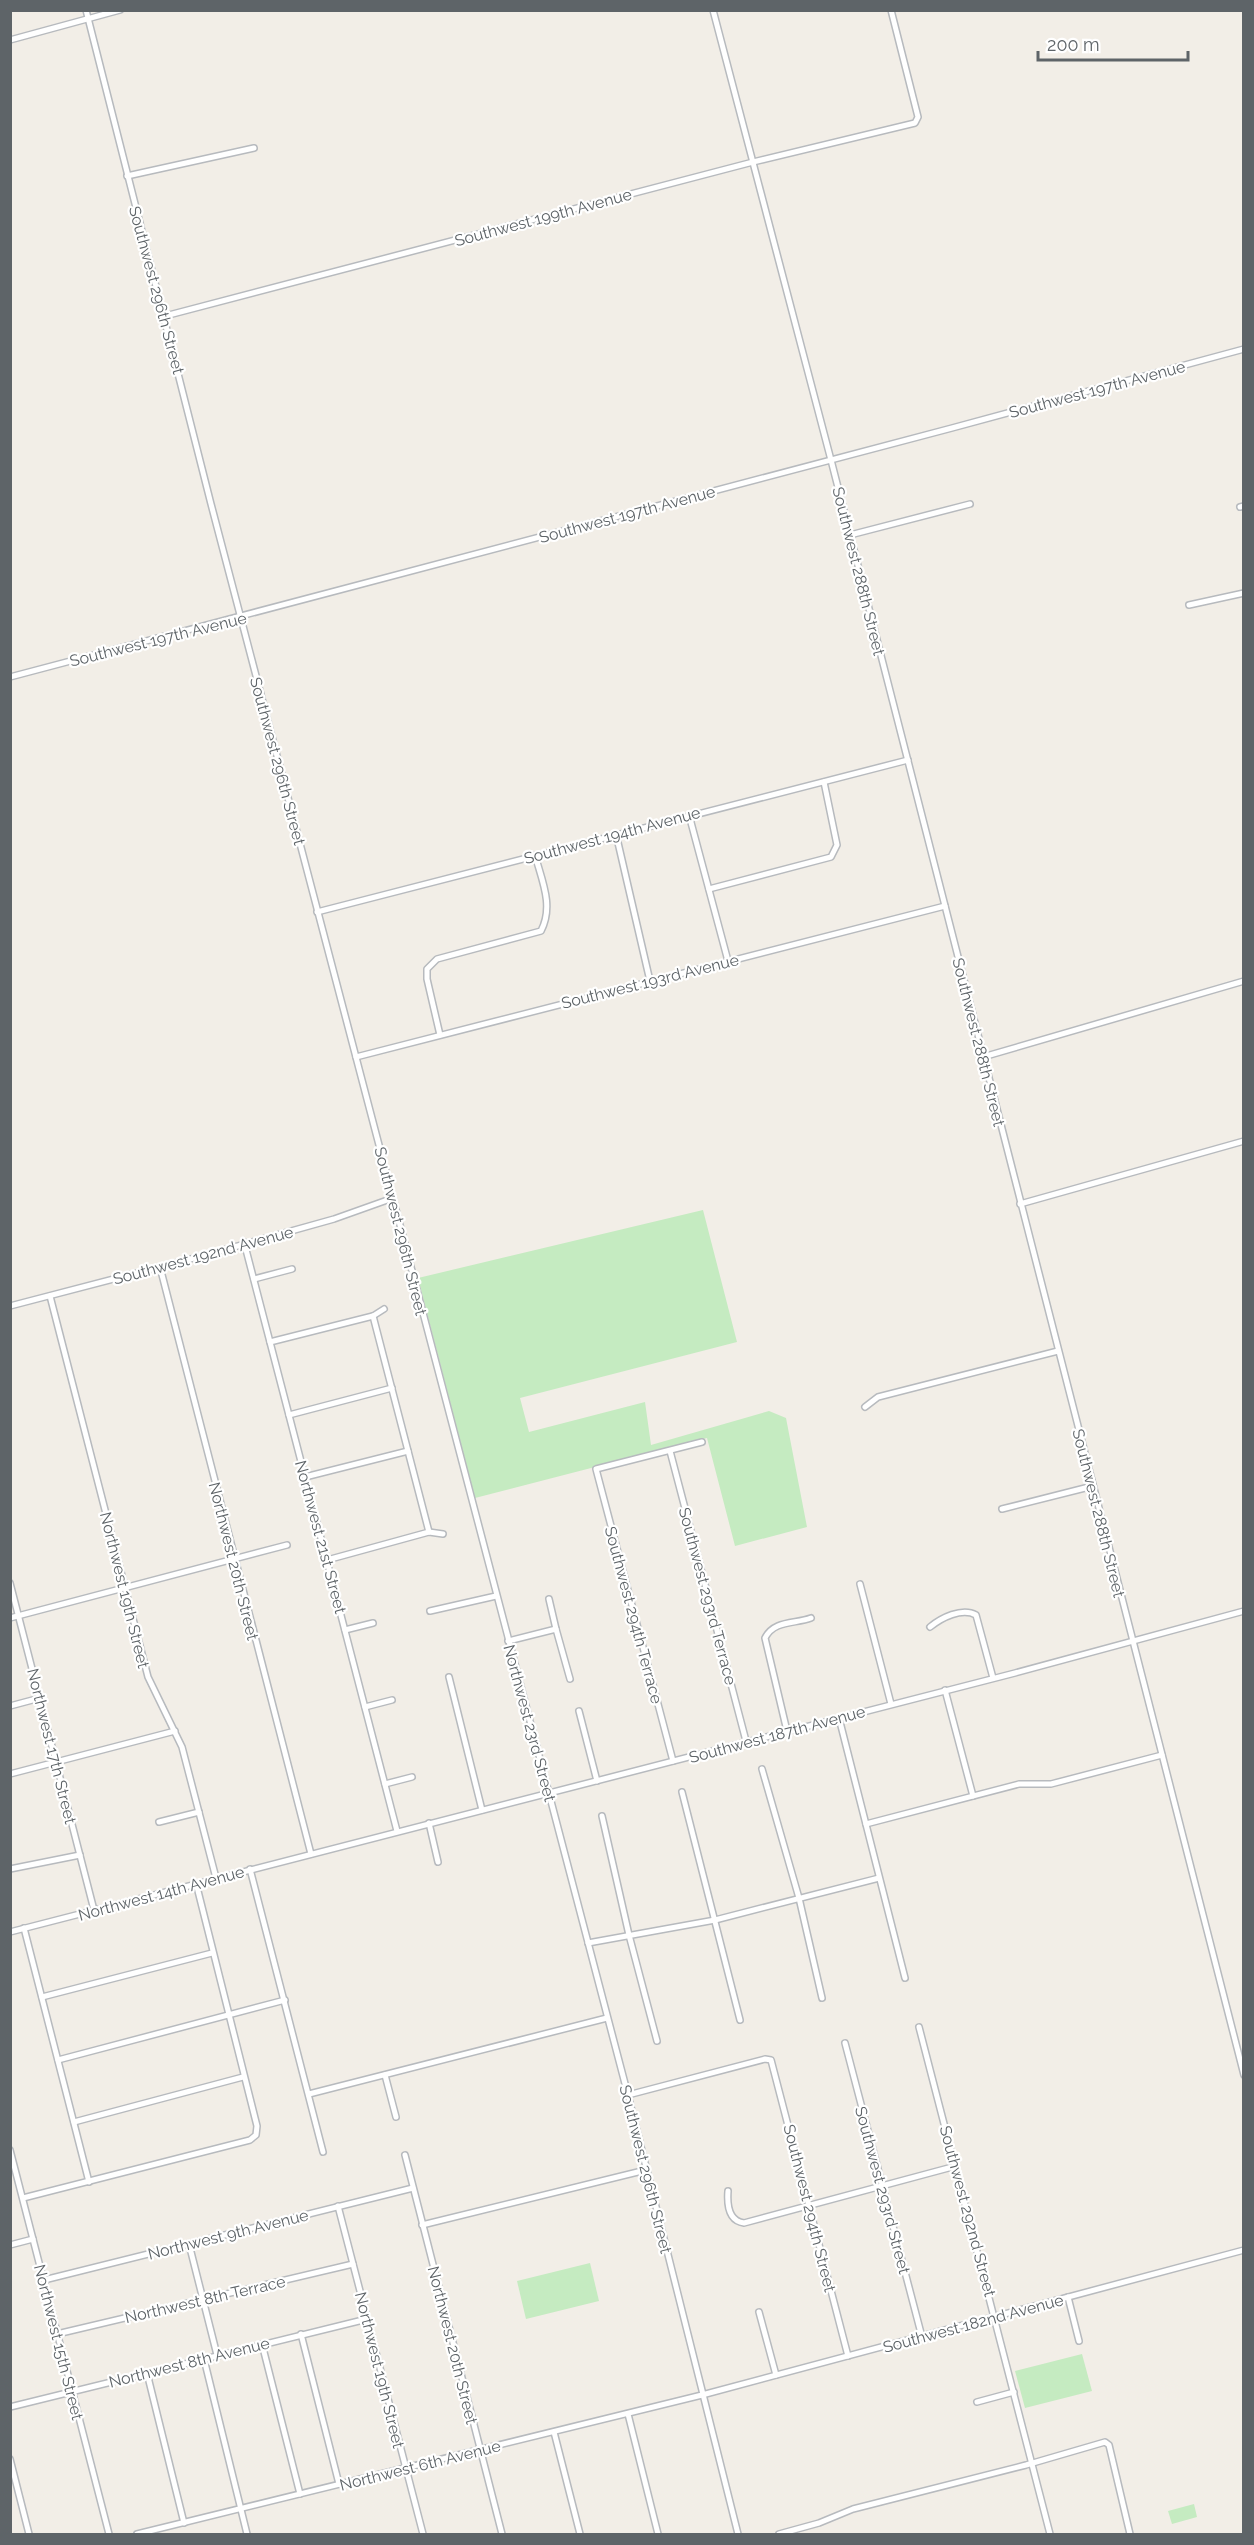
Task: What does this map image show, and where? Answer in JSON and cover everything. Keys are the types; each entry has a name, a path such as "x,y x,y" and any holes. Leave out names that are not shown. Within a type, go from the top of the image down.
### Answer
{"street":[{"name":"Southwest 296th Street","path":"86,10 241,618 472,1503"},
{"path":"10,40 120,10"},
{"name":"Southwest 288th Street","path":"713,10 831,460 1244,2074"},
{"name":"Southwest 199th Avenue","path":"165,316 753,162 915,123 918,117 891,10"},
{"path":"128,176 254,148"},
{"name":"Southwest 197th Avenue","path":"10,677 241,618 1244,349"},
{"path":"850,535 970,504"},
{"path":"1189,605 1244,593"},
{"name":"Southwest 194th Avenue","path":"318,912 908,760"},
{"path":"709,889 831,857 837,845 824,782"},
{"path":"689,815 728,961"},
{"path":"616,834 650,981"},
{"path":"440,1035 427,979 427,969 437,959 541,931 547,919 548,904 535,855"},
{"name":"Southwest 193rd Avenue","path":"356,1057 945,906"},
{"path":"982,1057 1244,981"},
{"path":"1020,1204 1244,1141"},
{"name":"Southwest 192nd Avenue","path":"10,1306 334,1219 393,1198"},
{"name":"Northwest 21st Street","path":"244,1242 397,1831"},
{"name":"Northwest 20th Street","path":"159,1267 311,1854"},
{"path":"254,1279 292,1269"},
{"name":"Northwest 19th Street","path":"50,1296 148,1677 182,1747 216,1878"},
{"path":"270,1342 373,1316 384,1309"},
{"path":"373,1316 429,1533"},
{"path":"865,1407 878,1397 1058,1351"},
{"path":"289,1415 392,1388"},
{"path":"670,1451 702,1442"},
{"path":"305,1477 408,1451"},
{"name":"Southwest 294th Terrace","path":"670,1451 596,1469 673,1761"},
{"name":"Southwest 293rd Terrace","path":"670,1451 746,1741"},
{"path":"1002,1509 1093,1486"},
{"name":"Northwest 23rd Street","path":"472,1503 588,1943"},
{"path":"327,1560 429,1533 442,1534"},
{"path":"10,1618 287,1545"},
{"name":"Northwest 17th Street","path":"10,1583 94,1910"},
{"path":"860,1584 891,1704"},
{"path":"430,1611 496,1596"},
{"path":"549,1599 570,1679"},
{"name":"Southwest 187th Avenue","path":"311,1854 1244,1611"},
{"path":"930,1627 942,1619 961,1613 969,1612 976,1616 993,1678"},
{"path":"787,1731 765,1643 767,1634 774,1628 811,1618"},
{"path":"345,1630 372,1623"},
{"path":"508,1641 556,1629"},
{"path":"449,1677 482,1810"},
{"path":"945,1690 974,1796"},
{"path":"10,1706 40,1698"},
{"path":"365,1707 392,1700"},
{"path":"579,1711 597,1781"},
{"path":"839,1718 905,1978"},
{"path":"10,1774 175,1731"},
{"path":"866,1824 1019,1784 1051,1784 1162,1755"},
{"path":"762,1769 800,1898 822,1998"},
{"path":"385,1784 412,1777"},
{"path":"682,1792 740,2020"},
{"path":"159,1822 199,1812"},
{"path":"602,1816 629,1935 657,2041"},
{"path":"429,1823 438,1862"},
{"name":"Northwest 14th Avenue","path":"10,1932 311,1854"},
{"path":"10,1869 80,1855"},
{"path":"250,1869 323,2152"},
{"path":"588,1943 715,1920 879,1878"},
{"path":"23,2198 250,2140 256,2135 257,2126 196,1883"},
{"path":"24,1928 89,2182"},
{"name":"Southwest 296th Street","path":"588,1943 702,2395"},
{"path":"42,1996 212,1953"},
{"path":"58,2060 285,2000"},
{"path":"309,2094 607,2018"},
{"name":"Southwest 292nd Street","path":"919,2027 957,2166 1050,2535"},
{"name":"Southwest 293rd Street","path":"845,2043 922,2337"},
{"name":"Southwest 294th Street","path":"628,2095 765,2058 771,2060 848,2356"},
{"path":"385,2074 396,2117"},
{"path":"74,2122 243,2077"},
{"name":"Northwest 15th Street","path":"10,2150 109,2535"},
{"name":"Northwest 20th Street","path":"405,2155 502,2535"},
{"path":"728,2191 731,2216 738,2223 750,2222 957,2166"},
{"path":"422,2225 646,2170"},
{"name":"Northwest 9th Avenue","path":"44,2280 413,2188"},
{"name":"Northwest 19th Street","path":"338,2206 423,2535"},
{"path":"10,2245 33,2239"},
{"path":"189,2244 217,2355"},
{"name":"Southwest 182nd Avenue","path":"702,2395 1244,2250"},
{"name":"Northwest 8th Terrace","path":"57,2334 353,2264"},
{"path":"1068,2297 1079,2341"},
{"path":"759,2312 776,2375"},
{"name":"Northwest 8th Avenue","path":"10,2407 367,2319"},
{"path":"301,2334 339,2484"},
{"path":"262,2344 300,2494"},
{"path":"204,2358 247,2535"},
{"path":"147,2373 184,2523"},
{"path":"977,2402 1014,2392"},
{"path":"702,2395 738,2535"},
{"name":"Northwest 6th Avenue","path":"137,2535 702,2395"},
{"path":"628,2414 658,2535"},
{"path":"554,2432 580,2535"},
{"path":"779,2535 856,2509 1106,2443 1130,2535"},
{"path":"10,2459 30,2535"}],"green space":[{"path":"703,1210 737,1342 520,1398 529,1432 645,1402 651,1445 769,1411 786,1418 807,1527 735,1546 707,1438 475,1498 418,1278"},
{"path":"590,2263 599,2301 526,2319 517,2281"},
{"path":"1082,2354 1092,2391 1025,2408 1015,2371"},
{"path":"1194,2504 1197,2517 1172,2524 1168,2511"}]}
